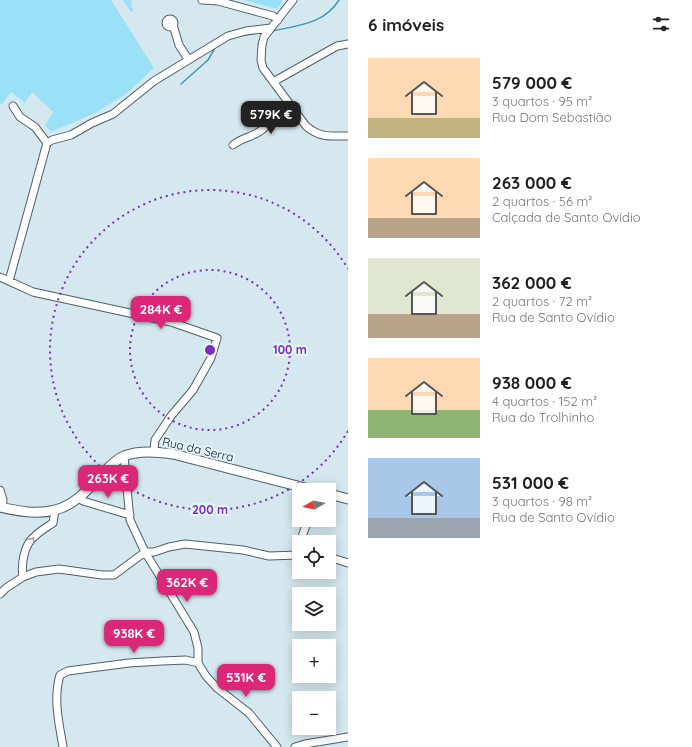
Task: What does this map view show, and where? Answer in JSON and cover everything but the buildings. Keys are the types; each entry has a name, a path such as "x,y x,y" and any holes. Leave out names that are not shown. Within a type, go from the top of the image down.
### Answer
{"main road":[{"name":"Rua da Serra","path":"1,507 39,512 56,510 79,498 114,462 124,456 154,451 173,454 292,485"},
{"path":"336,496 348,499"}],"street":[{"path":"202,0 218,1 273,16 278,20"},
{"path":"293,0 264,37 261,53 263,68 312,132 320,135 348,136"},
{"path":"173,25 179,45 188,59"},
{"path":"10,281 47,143 52,140 71,135 92,123 113,114 154,81 228,36 246,31 271,28"},
{"path":"273,82 337,46 348,44"},
{"path":"13,106 20,117 34,127 47,143"},
{"path":"233,145 266,127 274,111 302,120"},
{"path":"0,277 33,292 171,322 217,338 211,358 193,390 171,416 155,440 154,451"},
{"path":"124,456 130,520 146,552 194,632 198,648 198,663 206,676 217,688 249,713 276,747"},
{"path":"0,490 3,500 1,507"},
{"path":"79,498 83,502 130,515"},
{"path":"23,577 22,572 25,552 33,537 53,523 56,510"},
{"path":"0,594 6,588 23,577 36,572 59,569 102,575 114,575 146,552 154,552 185,544 243,550 269,556 292,555"},
{"path":"336,559 348,563"},
{"path":"63,747 56,706 56,687 60,676 68,671 129,663 186,660 198,663"},
{"path":"295,747 348,736"}],"shaded area":[{"path":"0,0 111,0 154,68 126,94 95,113 51,132 45,125 53,112 32,92 25,103 11,92 2,104 0,104"},
{"path":"123,0 132,0 131,7 133,8 133,12 131,12"},
{"path":"244,0 282,0 282,3 277,9"}],"waterway":[{"path":"273,31 301,25 318,19 333,8 339,0"},
{"path":"240,36 257,33"},
{"path":"181,84 208,60 215,48"}]}
